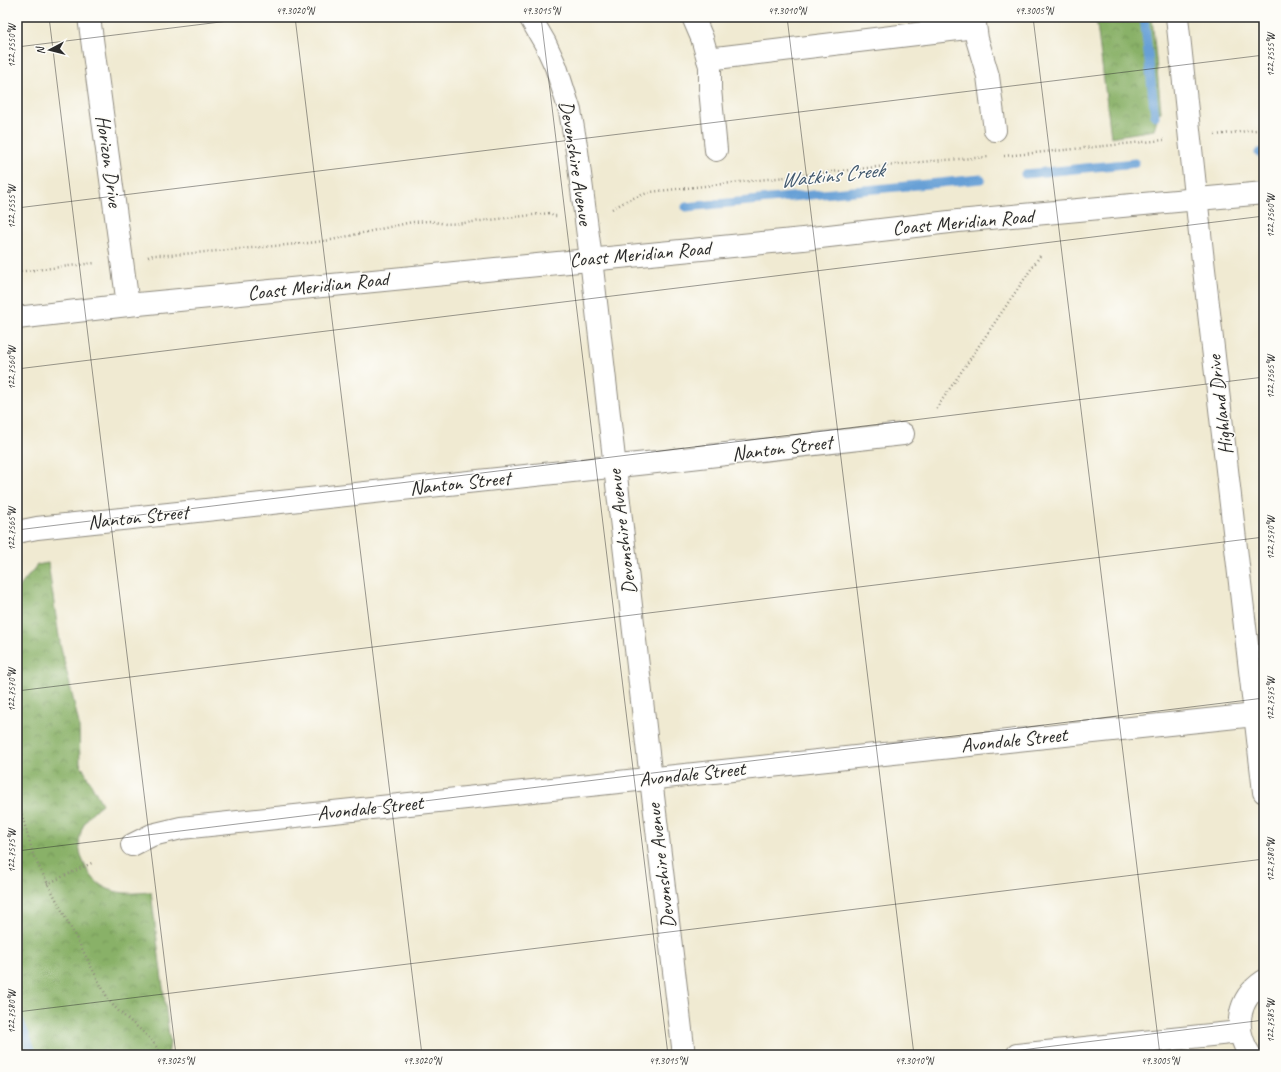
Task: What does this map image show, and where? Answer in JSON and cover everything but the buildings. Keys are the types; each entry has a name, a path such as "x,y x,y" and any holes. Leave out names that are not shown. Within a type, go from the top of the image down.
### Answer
{"street":[{"name":"Horizon Drive","path":"89,17 128,305"},
{"name":"Devonshire Avenue","path":"530,17 546,43 564,89 577,151 591,259 650,778 684,1055"},
{"path":"692,17 702,38 708,59 716,150"},
{"name":"Highland Drive","path":"1177,17 1196,200 1264,792"},
{"path":"708,59 974,22 979,50 988,76 995,130"},
{"name":"Coast Meridian Road","path":"17,318 128,305 803,239 958,221 1264,193"},
{"name":"Nanton Street","path":"17,532 37,528 614,467 903,434"},
{"name":"Avondale Street","path":"132,845 152,835 181,828 1255,715"},
{"path":"1250,1055 1245,1047 1240,1032 1240,1017 1244,1003 1255,987 1264,981"},
{"path":"1017,1055 1240,1032"}],"path":[{"path":"1211,136 1264,129"},
{"path":"998,156 1168,140"},
{"path":"612,209 628,200 650,192 931,161 990,157"},
{"path":"145,258 153,255 171,255 309,243 331,240 421,221 446,224 464,224 550,213 555,216"},
{"path":"936,409 1040,256"},
{"path":"17,272 92,263 99,264"},
{"path":"17,799 34,856 47,884 108,999 121,1014 152,1041 161,1055"},
{"path":"47,884 94,862"}],"green space":[{"path":"1096,17 1152,17 1161,112 1156,114 1157,119 1154,130 1111,137"},
{"path":"48,563 60,643 79,724 80,763 102,804 94,810 83,826 79,843 80,851 82,859 90,874 101,885 113,891 124,893 151,892 170,1043 168,1055 17,1055 17,590 37,565"}],"waterway":[{"path":"1144,17 1155,116"},
{"name":"Watkins Creek","path":"1259,153 1264,152"},
{"name":"Watkins Creek","path":"1025,174 1135,163"},
{"name":"Watkins Creek","path":"686,207 981,179"},
{"path":"17,1015 33,1055"}]}
